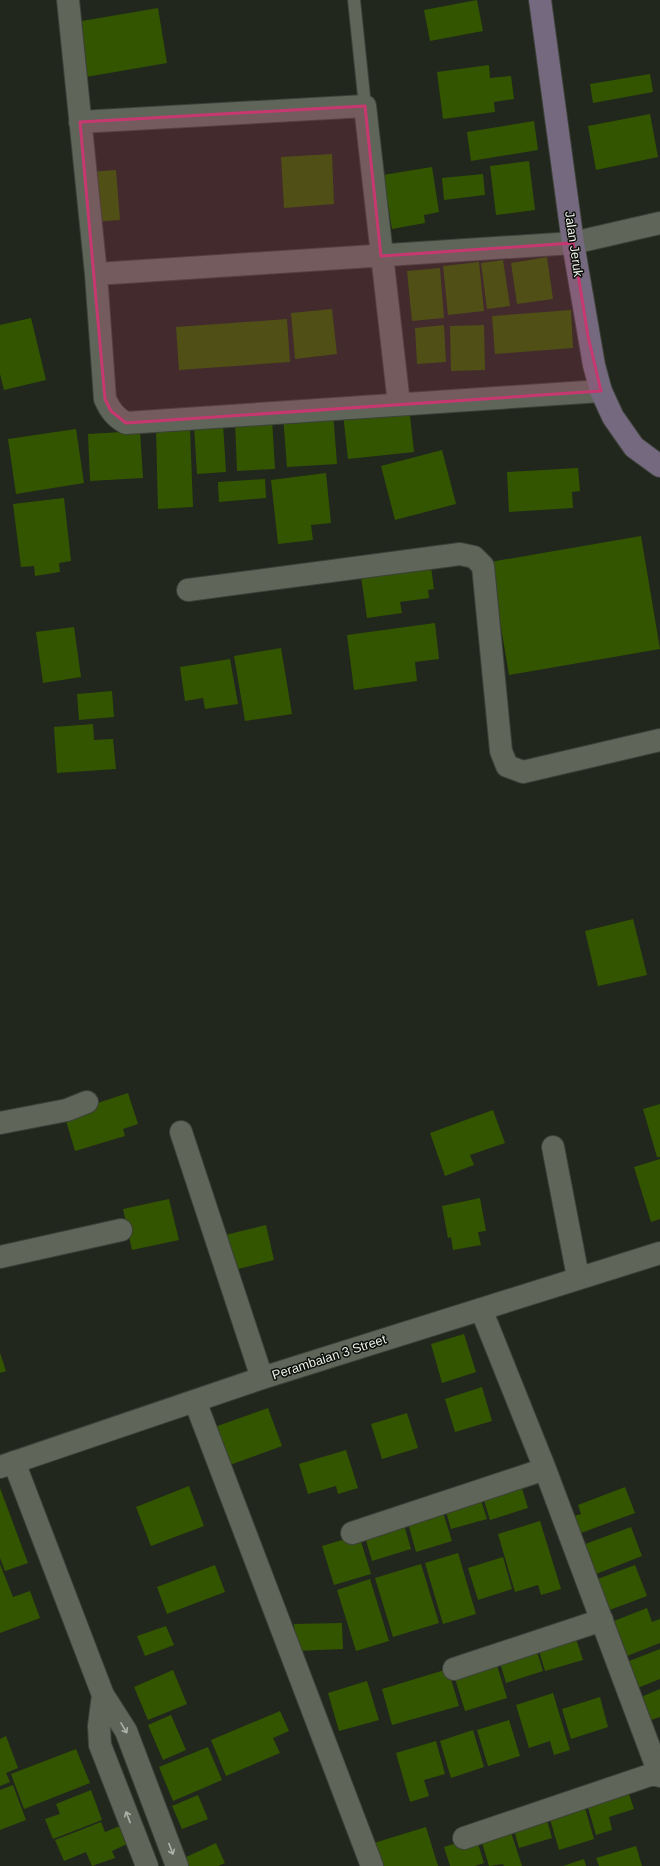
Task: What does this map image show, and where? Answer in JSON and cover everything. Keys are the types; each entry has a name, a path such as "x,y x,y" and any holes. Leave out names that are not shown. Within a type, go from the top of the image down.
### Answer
{"street":[{"path":"68,0 96,274 105,399 111,411 117,418 126,423 601,391"},
{"name":"Jalan Jeruk","path":"540,0 573,243 588,336 601,391 614,417 634,447 660,466"},
{"path":"80,122 365,106 399,404"},
{"path":"96,274 573,243 660,223"},
{"path":"188,590 460,554 474,557 483,566 501,751 507,766 523,772 660,740"},
{"path":"0,1123 67,1110 87,1102"},
{"path":"181,1132 262,1378"},
{"path":"553,1147 578,1277"},
{"path":"0,1257 121,1230"},
{"name":"Perambaian 3 Street","path":"7,1465 262,1378 578,1277 660,1253"},
{"path":"464,1838 659,1774 545,1469 481,1309"},
{"path":"195,1401 372,1866"},
{"path":"7,1465 102,1695 126,1731 177,1866"},
{"path":"352,1533 545,1469"},
{"path":"454,1669 602,1620"},
{"path":"102,1695 99,1726 100,1745 147,1866"}],"lane":[{"path":"354,0 365,106"}],"highlighted area":[{"path":"365,106 381,256 573,243 588,336 601,391 126,423 111,411 105,399 80,122"}],"building":[{"path":"477,0 483,31 430,41 424,10"},
{"path":"158,8 167,63 86,77 76,22"},
{"path":"489,65 490,78 511,76 514,99 494,102 495,112 443,119 437,72"},
{"path":"650,74 653,92 593,103 590,84"},
{"path":"650,114 658,157 596,170 588,126"},
{"path":"534,121 538,150 471,161 467,132"},
{"path":"332,154 334,204 284,208 281,157"},
{"path":"529,161 535,210 496,215 490,166"},
{"path":"432,167 439,212 424,215 425,223 392,229 383,175"},
{"path":"116,170 120,220 92,222 88,172"},
{"path":"483,174 485,195 444,200 442,178"},
{"path":"547,257 553,299 517,304 511,263"},
{"path":"503,260 510,306 487,309 481,263"},
{"path":"479,262 484,311 448,315 443,266"},
{"path":"440,268 444,318 412,321 407,271"},
{"path":"332,309 337,354 295,359 291,313"},
{"path":"571,310 573,348 495,354 492,316"},
{"path":"31,318 46,380 4,390 0,374 0,325"},
{"path":"287,319 290,362 179,370 176,327"},
{"path":"444,325 446,362 417,364 415,328"},
{"path":"484,325 485,370 451,371 450,326"},
{"path":"409,407 414,452 348,459 343,414"},
{"path":"333,412 337,464 287,467 283,416"},
{"path":"272,419 275,469 237,471 235,422"},
{"path":"223,424 226,472 197,474 194,426"},
{"path":"190,428 193,507 158,509 156,429"},
{"path":"76,429 84,483 16,494 8,439"},
{"path":"140,431 143,478 90,481 88,434"},
{"path":"442,450 456,504 395,520 381,466"},
{"path":"578,468 580,491 572,492 573,508 509,512 507,472"},
{"path":"326,473 331,523 311,525 313,540 278,544 271,480"},
{"path":"265,479 266,498 219,502 218,482"},
{"path":"64,498 71,561 59,563 60,572 35,576 34,566 21,567 13,504"},
{"path":"641,536 660,649 509,675 490,562"},
{"path":"430,560 434,589 428,590 429,598 400,602 402,613 367,618 360,570"},
{"path":"435,623 439,659 415,662 417,681 354,690 347,635"},
{"path":"74,627 81,677 43,683 36,632"},
{"path":"281,648 292,714 245,721 234,656"},
{"path":"230,659 238,704 205,709 203,698 185,701 180,667"},
{"path":"112,691 114,717 79,720 77,694"},
{"path":"93,724 94,740 113,739 116,769 57,773 54,727"},
{"path":"633,919 647,975 598,986 585,931"},
{"path":"128,1093 138,1124 123,1129 125,1136 75,1151 64,1114"},
{"path":"660,1104 660,1157 657,1157 643,1109"},
{"path":"493,1110 505,1143 470,1155 474,1165 445,1176 430,1133"},
{"path":"660,1159 660,1219 651,1222 634,1167"},
{"path":"480,1198 486,1231 478,1232 481,1245 453,1250 451,1237 448,1238 442,1206"},
{"path":"169,1199 179,1240 132,1250 123,1209"},
{"path":"266,1225 274,1260 230,1271 221,1236"},
{"path":"464,1334 476,1372 442,1383 431,1344"},
{"path":"0,1353 6,1371 0,1373"},
{"path":"482,1387 492,1421 455,1432 445,1399"},
{"path":"268,1408 282,1446 227,1466 212,1428"},
{"path":"407,1413 418,1448 382,1459 371,1424"},
{"path":"346,1450 358,1488 338,1494 336,1486 308,1494 299,1464"},
{"path":"520,1482 528,1508 490,1520 482,1494"},
{"path":"189,1486 204,1526 151,1546 136,1507"},
{"path":"625,1487 635,1513 581,1533 574,1516 581,1514 578,1505"},
{"path":"0,1488 28,1563 5,1571 0,1558"},
{"path":"479,1494 487,1519 451,1529 444,1505"},
{"path":"441,1506 452,1541 416,1552 406,1516"},
{"path":"402,1518 411,1549 372,1561 363,1530"},
{"path":"540,1521 561,1589 541,1595 538,1585 515,1592 498,1534"},
{"path":"631,1527 642,1556 591,1576 580,1546"},
{"path":"359,1535 371,1574 334,1585 322,1546"},
{"path":"458,1553 476,1614 443,1624 425,1563"},
{"path":"503,1557 512,1589 478,1600 468,1568"},
{"path":"0,1564 13,1597 30,1591 40,1618 0,1633"},
{"path":"421,1564 439,1623 393,1637 375,1578"},
{"path":"215,1565 225,1592 167,1614 157,1587"},
{"path":"635,1565 647,1596 607,1611 595,1580"},
{"path":"370,1579 389,1641 356,1651 337,1590"},
{"path":"647,1608 652,1622 660,1619 660,1643 627,1656 614,1621"},
{"path":"342,1623 343,1649 296,1651 294,1624"},
{"path":"166,1626 174,1645 145,1656 137,1636"},
{"path":"574,1633 583,1660 545,1671 537,1644"},
{"path":"535,1645 543,1671 506,1683 498,1656"},
{"path":"660,1649 660,1679 635,1689 624,1663"},
{"path":"495,1659 507,1698 465,1711 453,1672"},
{"path":"448,1669 459,1706 392,1725 382,1689"},
{"path":"173,1670 187,1704 148,1720 134,1687"},
{"path":"367,1681 379,1720 339,1731 328,1693"},
{"path":"660,1689 660,1717 645,1722 636,1699"},
{"path":"553,1693 570,1750 554,1755 550,1741 529,1748 516,1705"},
{"path":"600,1697 608,1727 571,1739 562,1709"},
{"path":"280,1711 289,1731 273,1738 280,1753 226,1776 211,1740"},
{"path":"171,1715 186,1750 163,1760 148,1725"},
{"path":"509,1720 520,1756 488,1766 477,1730"},
{"path":"473,1730 484,1767 451,1778 440,1741"},
{"path":"6,1736 18,1768 6,1773 10,1782 0,1786 0,1739"},
{"path":"436,1741 445,1774 424,1780 429,1796 410,1802 396,1753"},
{"path":"208,1747 222,1780 173,1801 159,1767"},
{"path":"76,1749 90,1783 24,1809 11,1774"},
{"path":"13,1785 26,1820 0,1830 0,1790"},
{"path":"627,1788 634,1809 609,1817 612,1830 596,1835 586,1801"},
{"path":"91,1790 102,1820 53,1839 45,1819 60,1814 56,1804"},
{"path":"198,1795 208,1819 182,1829 172,1806"},
{"path":"583,1801 594,1839 559,1850 548,1812"},
{"path":"545,1813 552,1838 519,1848 512,1823"},
{"path":"101,1822 105,1832 120,1826 127,1844 112,1851 115,1858 92,1866 86,1852 64,1861 55,1840"},
{"path":"509,1826 522,1866 504,1866 503,1864 489,1866 480,1836"},
{"path":"426,1827 438,1866 381,1866 374,1843"},
{"path":"476,1837 484,1863 475,1866 450,1866 444,1847"},
{"path":"216,1843 225,1863 218,1866 183,1866 180,1860"},
{"path":"636,1846 642,1866 599,1866 596,1858"},
{"path":"584,1859 586,1866 563,1866"}]}
